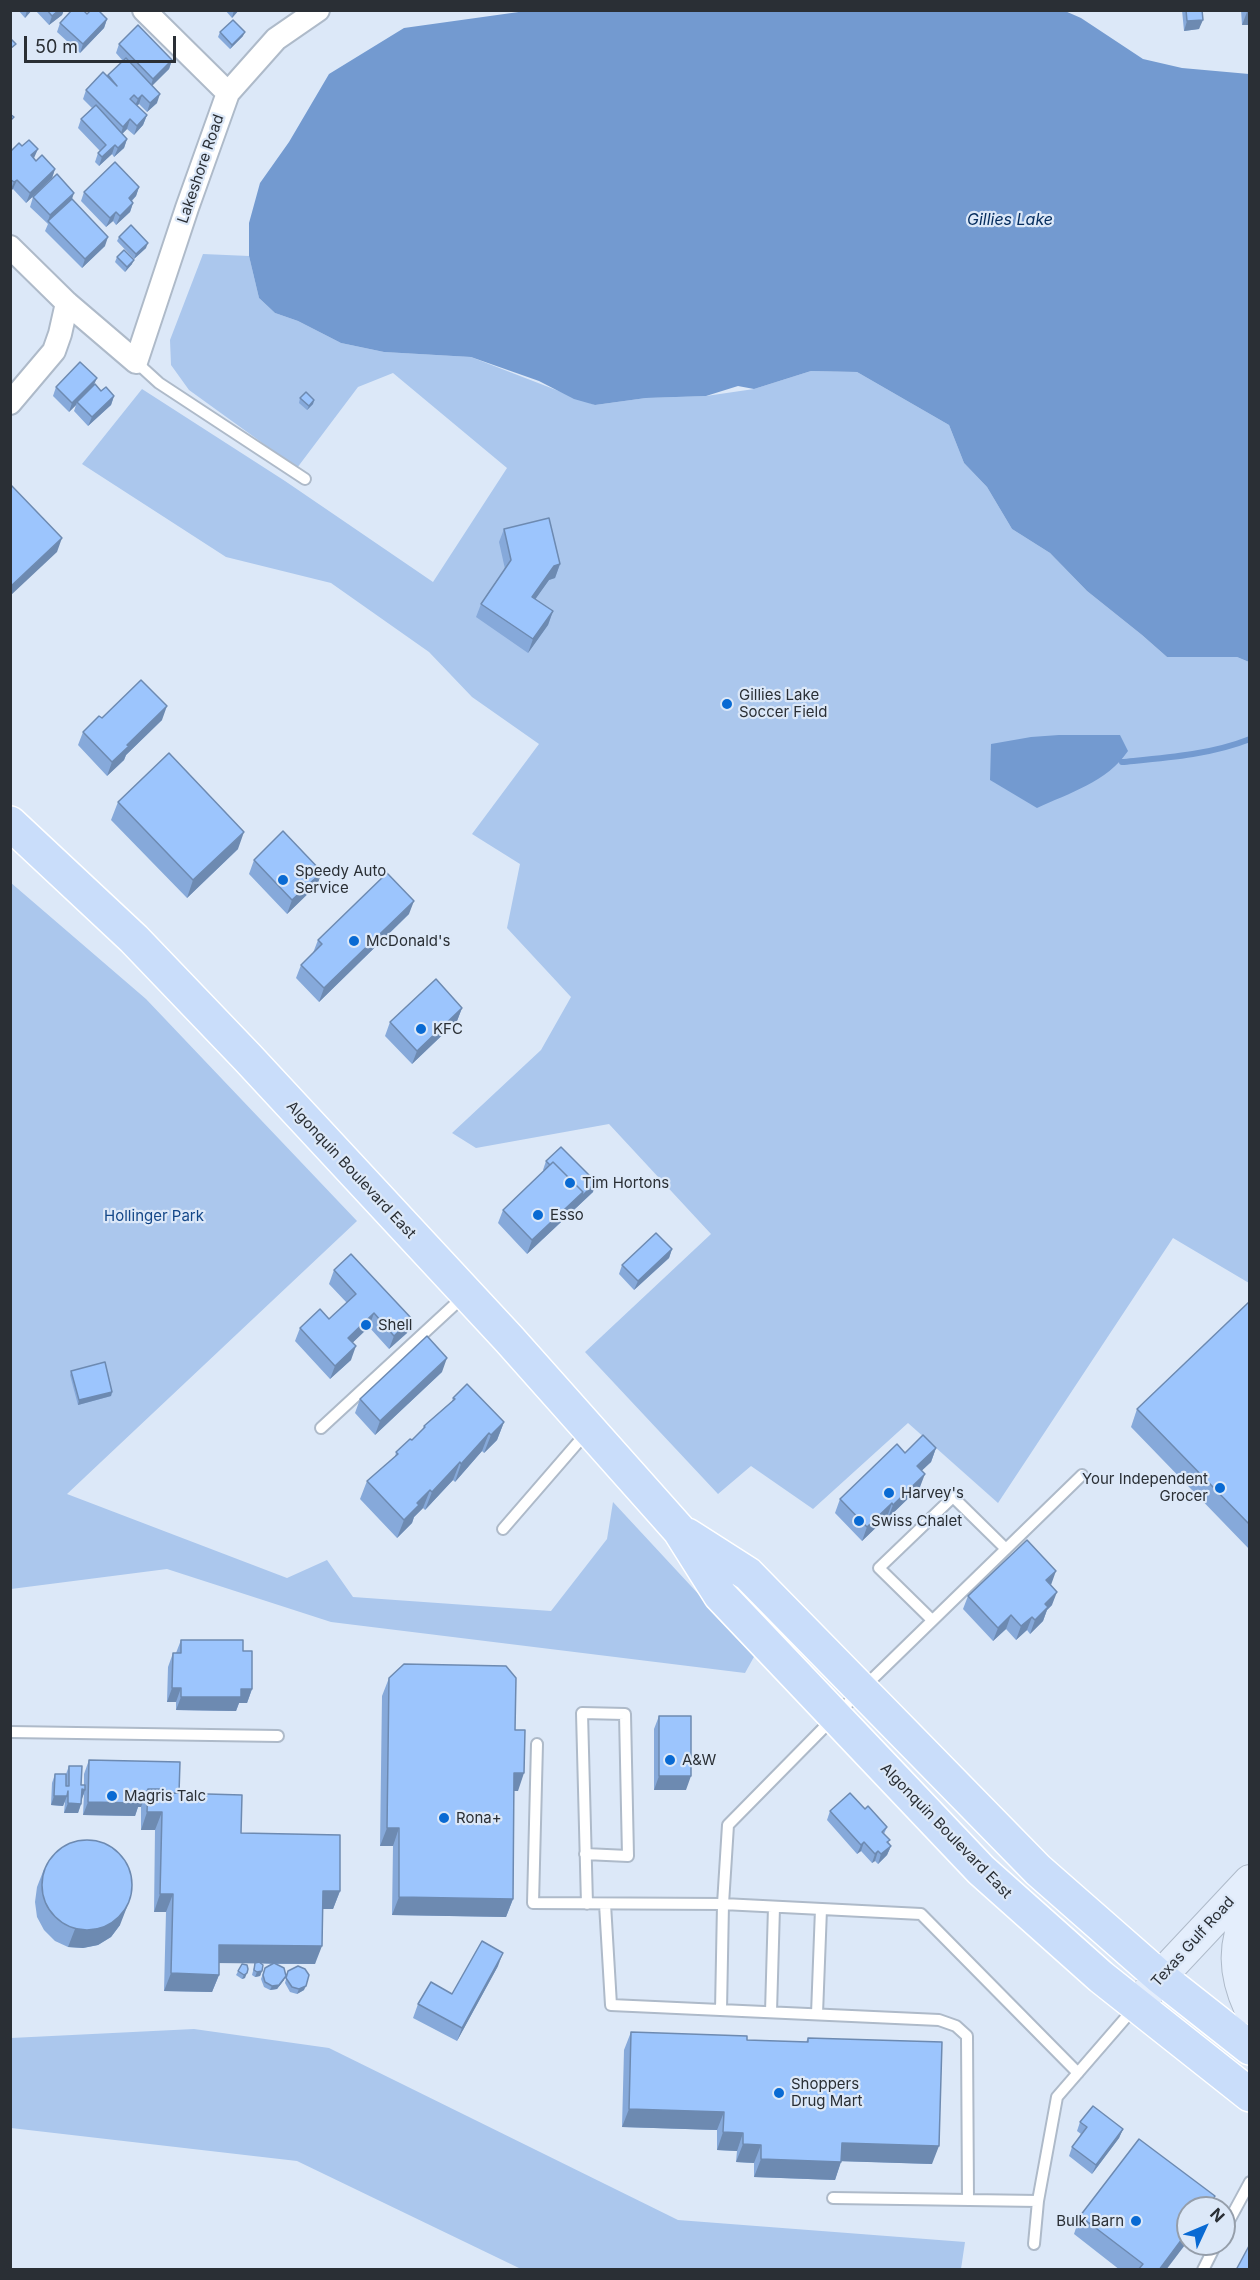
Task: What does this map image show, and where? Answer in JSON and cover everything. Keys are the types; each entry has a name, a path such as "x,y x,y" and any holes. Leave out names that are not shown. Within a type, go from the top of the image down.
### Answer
{"main road":[{"name":"Algonquin Boulevard East","path":"10,823 134,939 467,1294 679,1530 720,1595 981,1870 1049,1932 1250,2095"},
{"name":"Algonquin Boulevard East","path":"679,1530 748,1574 1038,1870 1160,1977 1250,2048"},
{"name":"Texas Gulf Road","path":"1138,2005 1160,1977 1250,1881"},
{"path":"1250,1909 1238,1944 1237,1969 1250,2008"}],"street":[{"path":"144,10 228,93"},
{"name":"Lakeshore Road","path":"136,362 228,93 276,39 318,10"},
{"path":"10,247 67,303 136,362"},
{"path":"10,403 54,351 67,303"}],"lane":[{"path":"136,362 159,383 305,480"},
{"path":"321,1428 467,1294"},
{"path":"503,1529 589,1430"},
{"path":"721,2010 723,1904 728,1825 861,1690 1082,1475"},
{"path":"932,1620 879,1568 953,1497 1006,1549"},
{"path":"585,1854 627,1856 625,1714 582,1713 586,1904"},
{"path":"10,1732 278,1736"},
{"path":"537,1744 533,1903 723,1904 921,1914 1078,2073"},
{"path":"605,1904 611,2005 939,2020 956,2026 967,2036 968,2200"},
{"path":"771,2012 774,1907"},
{"path":"817,2014 821,1909"},
{"path":"1034,2244 1038,2201 1057,2097 1138,2005"},
{"path":"1236,2208 1250,2182"},
{"path":"833,2198 1038,2201"},
{"path":"1203,2270 1210,2256"}],"green space":[{"path":"203,254 249,256 259,298 275,313 298,321 341,343 384,352 471,357 595,405 646,398 706,396 754,389 811,371 857,372 949,425 964,463 987,487 1012,529 1050,553 1087,591 1167,657 1237,657 1249,662 1249,1283 1173,1238 998,1503 908,1423 813,1509 751,1466 718,1494 585,1352 711,1234 609,1124 476,1148 452,1133 541,1050 571,997 507,928 520,864 472,834 539,744 472,697 429,652 331,583 226,557 82,464 142,389 285,481 433,582 507,468 393,373 358,387 297,468 189,390 171,365 170,340"},
{"name":"Hollinger Park","path":"10,882 146,999 357,1221 67,1494 287,1578 327,1560 353,1597 551,1611 607,1539 613,1502 755,1655 745,1673 331,1622 167,1569 11,1589"},
{"path":"194,2029 329,2048 678,2220 965,2242 961,2269 521,2269 297,2161 11,2128 11,2038"}],"water":[{"name":"Gillies Lake","path":"533,10 1065,11 1081,18 1143,59 1182,68 1249,74 1249,662 1237,657 1167,657 1087,591 1050,553 1012,529 987,487 964,463 949,425 857,372 811,371 754,389 738,386 706,396 646,398 595,405 574,399 539,381 471,357 384,352 341,343 298,321 275,313 259,298 249,256 249,223 260,183 289,142 329,74 404,28"},
{"path":"1059,735 1120,735 1128,751 1109,771 1087,786 1037,808 990,780 991,744"}],"building":[{"path":"47,10 59,10 52,16"},
{"path":"72,10 83,10 87,14 91,10 98,10 107,19 83,44 60,23"},
{"path":"1186,10 1202,10 1203,20 1187,21"},
{"path":"233,20 245,32 232,45 220,32"},
{"path":"138,25 172,60 153,79 119,44"},
{"path":"10,38 16,44 10,49"},
{"path":"126,58 160,94 150,103 142,95 138,99 134,95 130,99 147,115 137,126 130,119 123,127 86,90 103,72 117,86 108,75"},
{"path":"96,105 127,139 118,148 115,145 102,157 98,153 106,145 81,119"},
{"path":"29,140 38,149 31,155 36,161 42,155 55,169 30,193 17,180 14,182 10,179 10,152 19,143 22,146"},
{"path":"115,162 139,187 129,198 133,203 120,216 116,212 110,218 84,192"},
{"path":"57,174 74,193 50,215 33,197"},
{"path":"72,199 108,237 85,259 48,221"},
{"path":"131,225 148,243 136,254 119,237"},
{"path":"124,250 134,260 127,267 117,257"},
{"path":"80,362 97,378 72,403 56,387"},
{"path":"95,384 101,391 106,387 114,396 92,417 77,402"},
{"path":"306,392 314,400 309,406 300,398"},
{"path":"10,484 62,538 10,587"},
{"path":"549,518 560,564 554,566 532,597 553,611 533,639 481,604 511,560 504,529"},
{"path":"141,680 167,706 112,762 83,732 99,716 102,718"},
{"path":"169,753 244,832 193,880 118,802"},
{"name":"Speedy Auto Service","path":"283,831 322,872 292,900 254,860"},
{"name":"McDonald's","path":"387,873 414,901 324,988 301,965 322,944 318,940"},
{"name":"KFC","path":"436,979 462,1008 417,1051 390,1022"},
{"path":"561,1147 596,1182 581,1197 583,1192 553,1162 550,1165 546,1161"},
{"name":"Esso","path":"553,1162 583,1192 532,1240 503,1210"},
{"path":"656,1233 672,1249 638,1281 622,1265"},
{"path":"351,1254 412,1319 394,1336 374,1313 348,1338 356,1346 335,1366 300,1328 320,1309 329,1319 356,1294 334,1270"},
{"name":"Your Independent Grocer","path":"1250,1301 1250,1525 1137,1409"},
{"path":"427,1336 447,1358 380,1421 360,1399"},
{"path":"105,1362 112,1392 79,1400 71,1371"},
{"path":"467,1384 504,1422 491,1435 489,1433 432,1492 430,1490 404,1520 367,1481 455,1399 453,1398"},
{"path":"923,1435 936,1448 917,1466 925,1474 867,1527 840,1499 897,1444 905,1453"},
{"path":"1027,1540 1056,1571 1046,1580 1057,1592 1045,1604 1048,1607 1035,1620 1032,1617 1021,1626 1011,1615 998,1628 968,1596"},
{"path":"181,1640 243,1640 243,1651 252,1651 252,1689 241,1689 241,1697 181,1697 181,1688 172,1688 173,1653 181,1653"},
{"name":"Rona+","path":"404,1664 506,1666 516,1678 515,1730 525,1730 524,1773 514,1773 513,1899 399,1897 399,1828 387,1828 389,1678"},
{"name":"A&W","path":"659,1716 691,1716 691,1776 659,1776"},
{"path":"89,1760 180,1762 179,1793 163,1793 163,1789 148,1789 146,1793 140,1793 140,1803 88,1802"},
{"path":"69,1766 82,1766 81,1785 85,1785 85,1790 82,1789 81,1804 68,1803 68,1791 67,1796 54,1796 55,1774 66,1774 66,1786 69,1786"},
{"path":"148,1789 163,1789 163,1799 173,1799 173,1793 242,1795 241,1833 340,1835 340,1891 323,1891 322,1946 219,1945 219,1975 171,1973 173,1894 160,1894 162,1812 147,1812"},
{"path":"850,1793 865,1809 868,1806 887,1827 882,1832 890,1840 887,1842 891,1846 881,1854 878,1851 875,1854 864,1842 861,1845 830,1811"},
{"path":"87,1840 104,1843 119,1853 129,1868 132,1885 129,1902 119,1917 104,1927 87,1930 70,1927 55,1917 45,1902 42,1885 45,1868 55,1853 70,1843"},
{"path":"482,1941 503,1953 462,2028 418,2004 431,1982 452,1994"},
{"path":"259,1962 263,1965 262,1971 257,1972 254,1970 255,1963"},
{"path":"274,1963 284,1968 286,1976 279,1985 272,1986 265,1982 263,1975 265,1968"},
{"path":"242,1964 247,1965 248,1969 244,1975 238,1971"},
{"path":"298,1966 305,1969 309,1975 306,1986 299,1989 292,1987 286,1978 288,1971"},
{"name":"Shoppers Drug Mart","path":"631,2032 747,2036 747,2040 808,2042 808,2038 942,2042 939,2146 842,2143 841,2162 761,2159 761,2145 743,2144 743,2133 723,2132 724,2112 629,2109"},
{"path":"1093,2106 1123,2129 1096,2165 1072,2147 1087,2127 1080,2122"},
{"name":"Bulk Barn","path":"1139,2139 1215,2196 1176,2196 1176,2247 1159,2270 1138,2270 1143,2264 1080,2216"},
{"path":"1250,2244 1250,2270 1236,2270"}],"waterway":[{"path":"1122,762 1203,752 1250,739"}],"place":[{"name":"Gillies Lake Soccer Field","path":"727,704"},
{"name":"Speedy Auto Service","path":"283,880"},
{"name":"McDonald's","path":"354,941"},
{"name":"KFC","path":"421,1029"},
{"name":"Tim Hortons","path":"570,1183"},
{"name":"Esso","path":"538,1215"},
{"name":"Shell","path":"366,1325"},
{"name":"Your Independent Grocer","path":"1220,1488"},
{"name":"Harvey's","path":"889,1493"},
{"name":"Swiss Chalet","path":"859,1521"},
{"name":"A&W","path":"670,1760"},
{"name":"Magris Talc","path":"112,1796"},
{"name":"Rona+","path":"444,1818"},
{"name":"Shoppers Drug Mart","path":"779,2093"},
{"name":"Bulk Barn","path":"1136,2221"}]}
